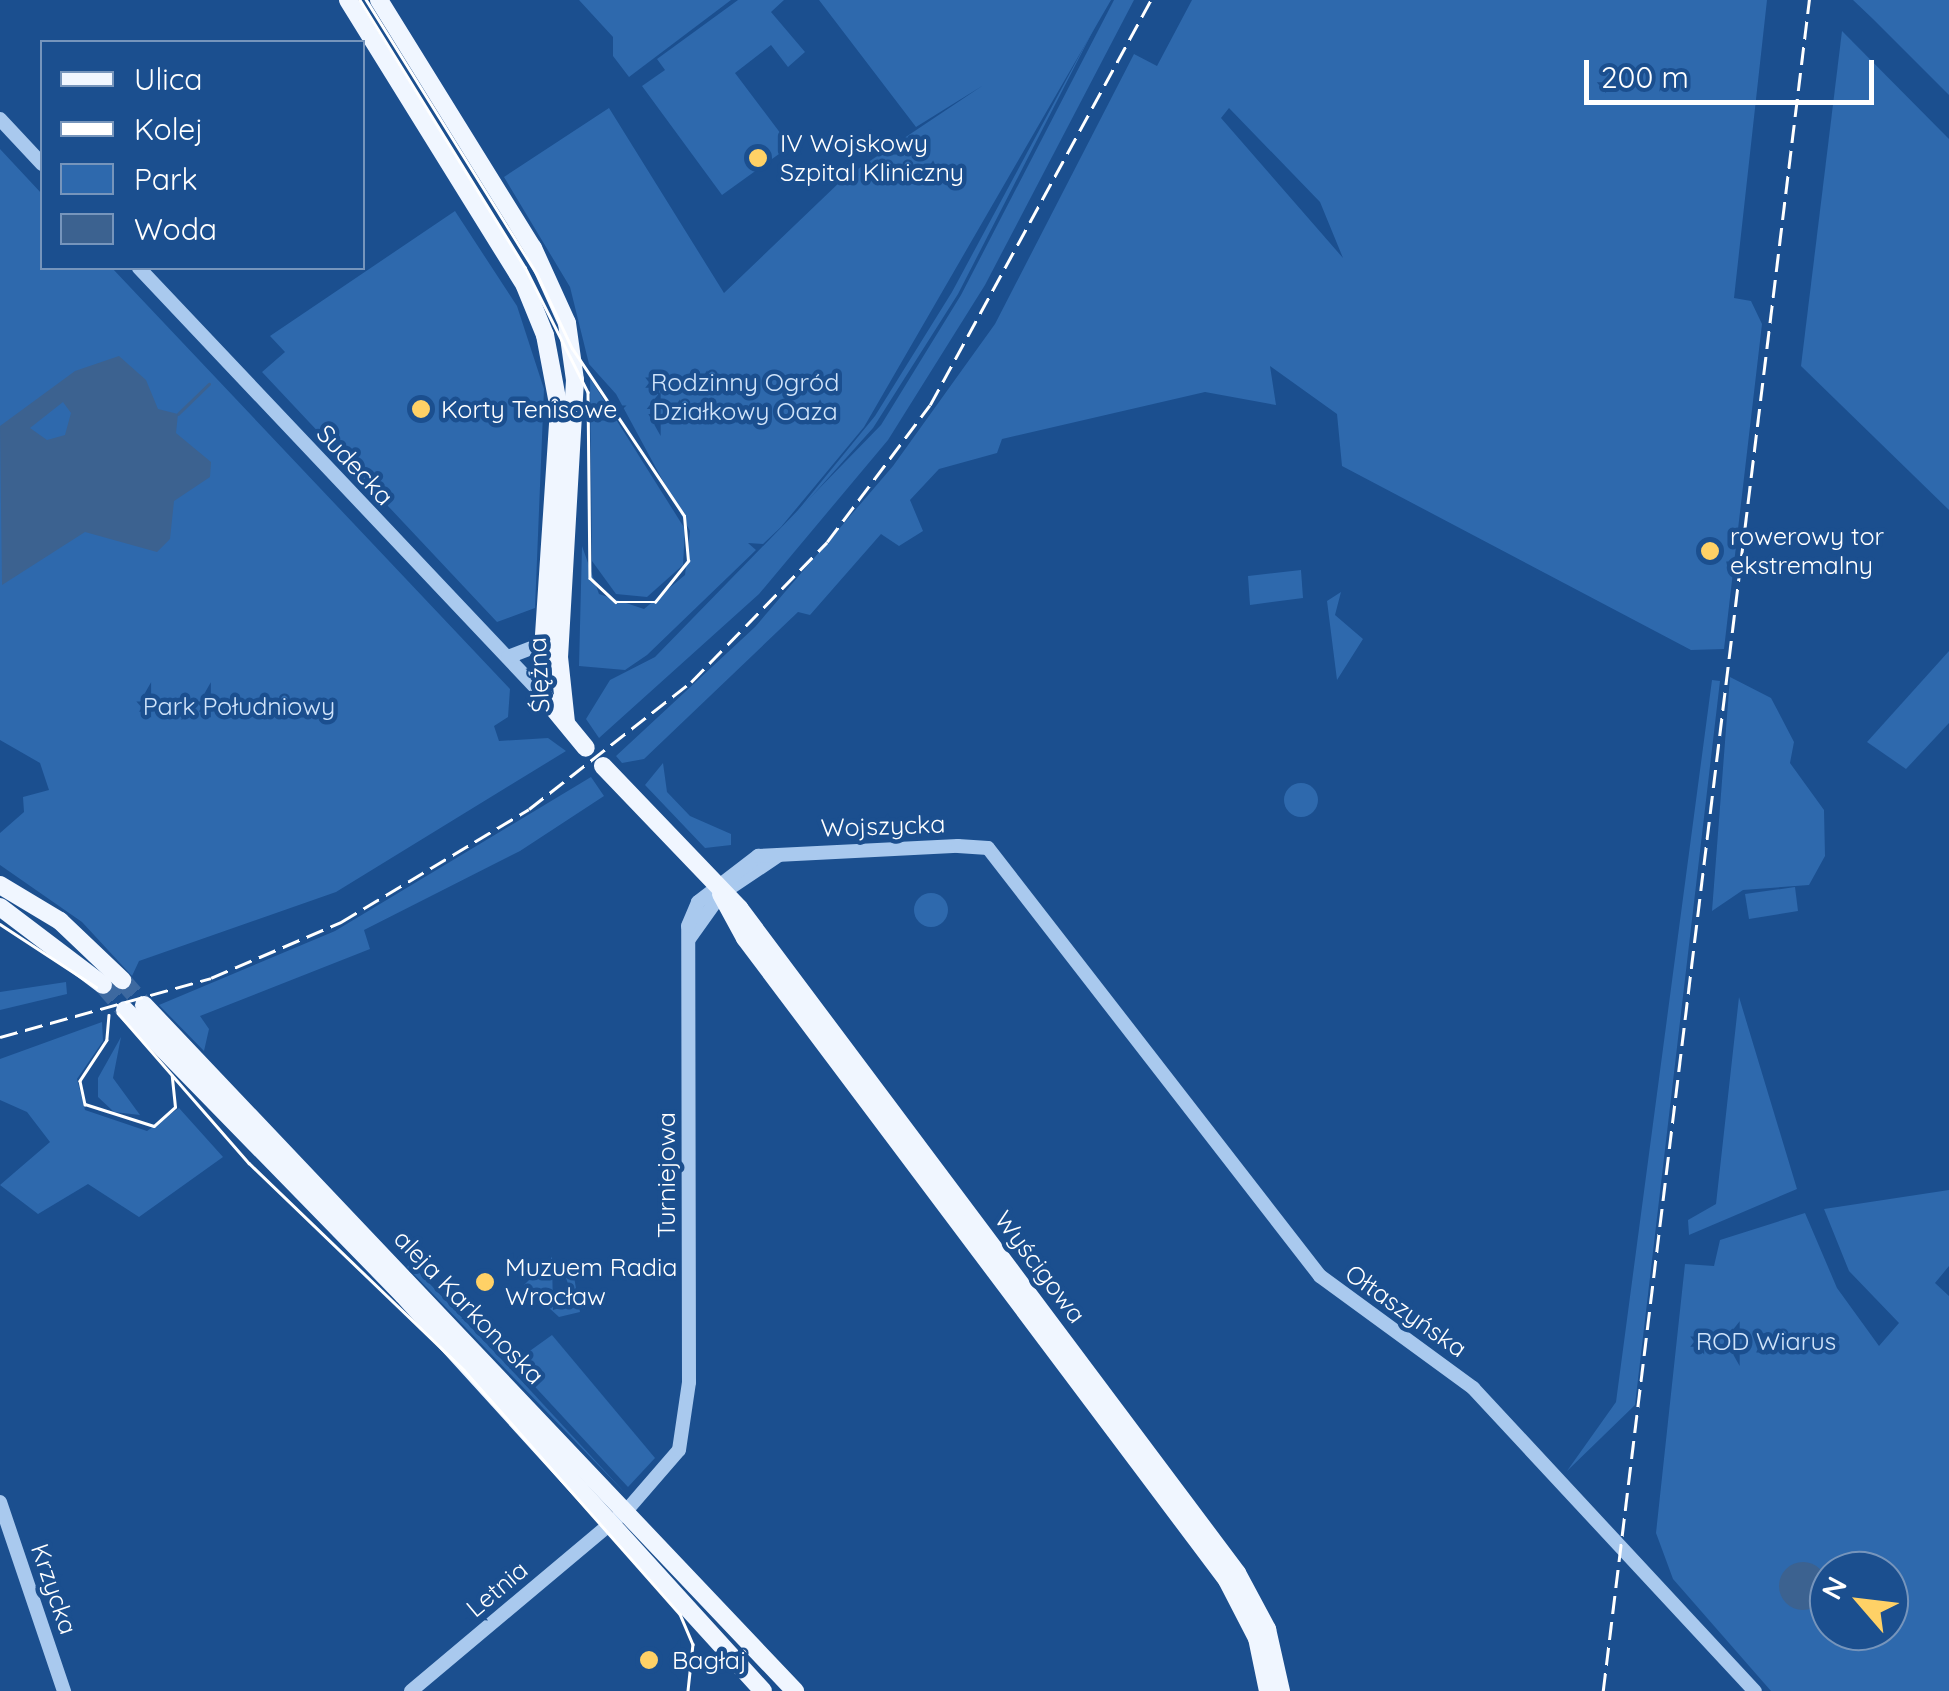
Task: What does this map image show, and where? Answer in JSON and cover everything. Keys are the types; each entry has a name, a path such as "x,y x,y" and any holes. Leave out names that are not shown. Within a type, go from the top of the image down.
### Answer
{"main road":[{"name":"Ślężna","path":"348,0 525,286 545,335 559,410 540,692 567,727"},
{"name":"Ślężna","path":"379,0 533,248 567,323 575,380 559,658 567,727"},
{"path":"567,727 586,748"},
{"name":"Wyścigowa","path":"603,766 717,889 1237,1573 1269,1634 1281,1691"},
{"path":"0,885 102,957 122,980"},
{"name":"Wyścigowa","path":"717,889 745,938 1227,1580 1257,1638 1268,1691"},
{"path":"0,907 58,944 103,985"},
{"name":"aleja Karkonoska","path":"144,1005 619,1516 761,1690"},
{"name":"aleja Karkonoska","path":"125,1010 795,1691"}],"street":[{"path":"0,120 40,162"},
{"name":"Sudecka","path":"141,270 540,692"},
{"path":"508,657 544,643"},
{"name":"Wojszycka","path":"717,889 753,858 779,854 988,848"},
{"name":"Ołtaszyńska","path":"988,848 1320,1276 1473,1388 1754,1691"},
{"name":"Turniejowa","path":"619,1516 668,1468 684,1430 690,939 694,909 717,889"},
{"name":"Krzycka","path":"0,1502 64,1691"},
{"name":"Letnia","path":"411,1691 619,1516"},
{"path":"761,1690 779,1673"}],"green space":[{"path":"579,0 731,0 629,77 613,56 613,37"},
{"path":"738,0 784,0 771,12 805,52 788,67 771,45 735,73 790,146 722,195 642,86 665,70 657,59"},
{"name":"Rodzinny Ogród Działkowy Oaza","path":"819,0 1111,0 864,427 781,527 763,544 748,543 756,550 647,655 625,670 579,666 582,546 599,594 644,609 685,575 690,531 616,394 589,364 570,287 504,177 609,108 724,293 843,179 982,86 916,127"},
{"path":"1114,0 1134,0 985,285 888,440 759,594 599,738 586,719 610,680 655,657 881,425 961,295"},
{"path":"1192,0 1767,0 1734,298 1751,301 1762,324 1724,649 1691,650 1342,466 1337,414 1270,366 1276,405 1205,392 1002,439 997,453 939,469 910,500 923,531 899,546 881,534 810,615 798,612 644,759 622,763 616,756 755,627 893,466 995,324 1134,54 1157,66","holes":["1229,108 1320,202 1343,258 1221,118"]},
{"path":"1853,0 1949,0 1949,95 1873,19"},
{"path":"1099,19 958,294 873,428 786,525 875,416 952,292"},
{"path":"1842,31 1949,139 1949,510 1801,366"},
{"name":"Park Południowy","path":"0,149 40,192 40,270 114,270 510,689 508,717 494,726 499,741 548,738 566,751 336,892 139,961 132,976 82,922 0,865 0,833 24,812 23,797 49,790 40,763 0,740"},
{"name":"Korty Tenisowe","path":"455,211 517,306 544,389 535,608 497,622 262,372 285,352 270,336"},
{"path":"590,378 685,529 683,565 647,597 616,594 592,561"},
{"path":"1301,570 1303,598 1250,605 1248,576"},
{"path":"1341,592 1335,615 1363,639 1337,680 1327,601"},
{"path":"1949,651 1949,723 1906,769 1867,742"},
{"path":"1730,677 1771,698 1794,742 1790,763 1824,810 1825,856 1809,885 1743,890 1712,911"},
{"path":"1712,680 1720,681 1635,1405 1567,1471 1616,1402"},
{"path":"663,763 667,792 690,816 731,834 731,845 705,848 645,785"},
{"path":"591,777 604,796 520,851 364,930 370,949 200,1016 209,1029 204,1051 159,1005 335,931"},
{"path":"1301,783 1313,788 1318,800 1313,812 1301,817 1289,812 1284,800 1289,788"},
{"path":"1795,887 1798,911 1749,919 1745,894"},
{"path":"931,893 943,898 948,910 943,922 931,927 919,922 914,910 919,898"},
{"path":"66,982 67,994 0,1010 0,992"},
{"path":"1739,997 1797,1189 1689,1235 1688,1220 1716,1204"},
{"path":"102,1022 103,1041 77,1079 85,1110 147,1131 179,1108 223,1157 139,1217 88,1184 38,1214 0,1185 50,1142 27,1112 0,1100 0,1059"},
{"path":"121,1037 113,1078 140,1115 114,1112 98,1097 98,1078"},
{"name":"ROD Wiarus","path":"1949,1190 1949,1266 1935,1283 1949,1296 1949,1691 1771,1691 1673,1579 1656,1533 1685,1264 1714,1266 1720,1240 1805,1213 1837,1288 1879,1346 1899,1323 1849,1271 1824,1209"},
{"path":"552,1257 553,1310 575,1303 562,1267 572,1265 580,1312 559,1317 524,1285"},
{"path":"411,1264 518,1377 627,1495 407,1267"},
{"path":"552,1335 655,1458 628,1487 513,1363"}],"water":[{"path":"119,356 146,380 158,409 178,414 176,433 211,462 210,477 174,501 170,539 157,552 85,532 2,585 0,426 75,371","holes":["63,402 71,413 65,435 47,440 30,428"]},
{"path":"1809,1563 1809,1609 1803,1610 1786,1603 1779,1586 1786,1569"}],"waterway":[{"path":"178,414 209,384"}],"tunnel":[{"path":"122,980 144,1005"},
{"path":"103,985 125,1010"}],"tram line":[{"path":"360,0 525,267 588,392 590,578 616,602 655,602 688,561 684,516 572,349 537,275 366,0"},
{"path":"0,924 96,987"},
{"path":"118,1013 249,1163 464,1370 680,1614 693,1644 688,1691"},
{"path":"109,1015 107,1040 80,1081 85,1104 154,1126 175,1107 172,1076"}],"railway":[{"path":"0,1037 211,978 341,922 529,809 691,682 827,542 930,405 1151,0"},
{"path":"1603,1691 1809,0"}],"place":[{"name":"IV Wojskowy Szpital Kliniczny","path":"758,158"},
{"name":"Korty Tenisowe","path":"421,409"},
{"name":"rowerowy tor ekstremalny","path":"1710,551"},
{"name":"Muzuem Radia Wrocław","path":"485,1282"},
{"name":"Bagłaj","path":"649,1660"}]}
